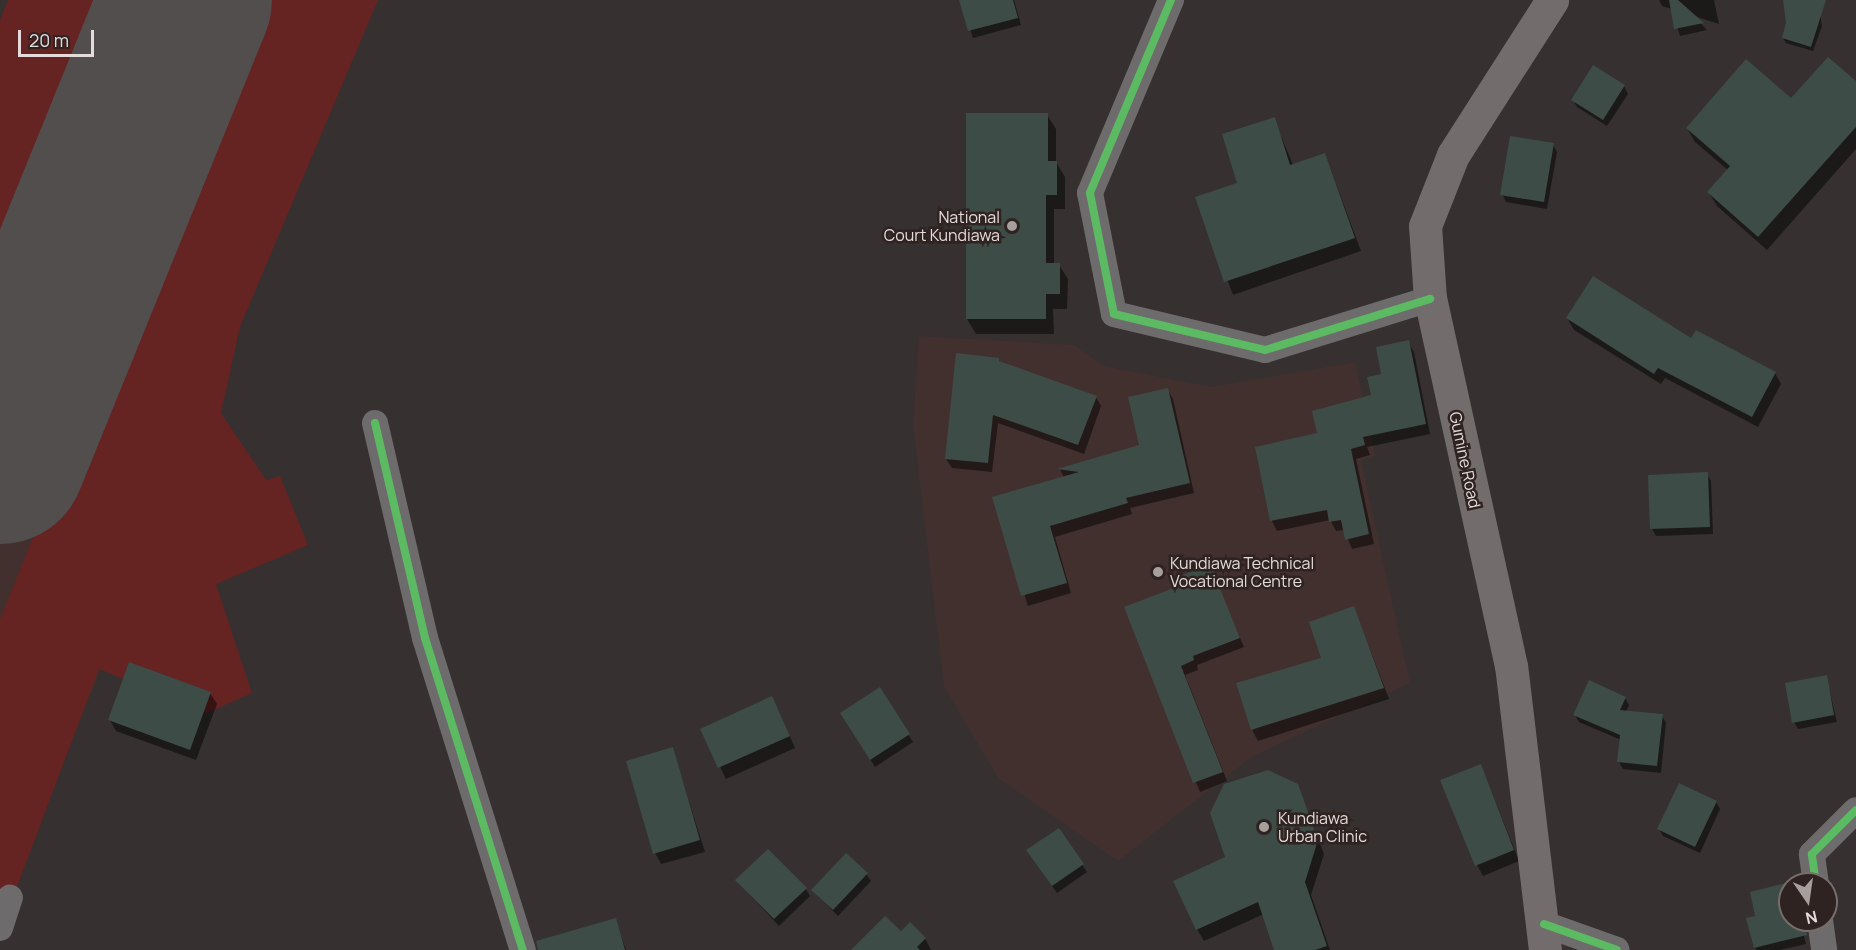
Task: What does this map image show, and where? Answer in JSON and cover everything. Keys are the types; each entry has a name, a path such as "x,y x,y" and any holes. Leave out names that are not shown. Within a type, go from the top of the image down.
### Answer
{"main road":[{"name":"Gumine Road","path":"1545,937 1511,666 1430,299 1425,226 1453,155 1552,0"}],"street":[{"path":"1171,0 1090,193 1114,314 1265,350 1430,299"},
{"path":"375,423 425,638 523,950"},
{"path":"1814,872 1812,854 1856,810"},
{"path":"0,928 10,898"},
{"path":"1822,932 1824,950"},
{"path":"1545,937 1617,950"}],"shaded area":[{"path":"8,0 103,0 0,240 0,20"},
{"path":"9,0 372,0 0,918 0,22"},
{"path":"250,0 378,0 240,327 221,413 266,480 280,476 308,545 216,584 252,693 207,713 99,669 0,932 0,619"},
{"name":"Kundiawa Technical Vocational Centre","path":"919,336 1074,345 1104,366 1211,387 1355,362 1375,456 1361,461 1410,683 1253,756 1118,861 998,778 944,687 913,425"}],"building":[{"path":"959,0 1013,0 1018,18 968,31"},
{"path":"1669,0 1678,0 1704,23 1674,29"},
{"path":"1783,0 1826,0 1811,47 1782,38 1786,23"},
{"path":"1828,57 1856,81 1856,127 1758,237 1707,192 1730,166 1686,128 1746,59 1791,98"},
{"path":"1593,65 1625,85 1603,120 1571,100"},
{"name":"National Court Kundiawa","path":"966,113 1048,113 1048,161 1057,161 1057,195 1046,195 1046,263 1060,263 1060,294 1046,294 1046,319 966,319"},
{"path":"1275,117 1290,165 1325,153 1355,238 1224,282 1195,197 1237,183 1222,134"},
{"path":"1510,136 1554,143 1544,202 1500,195"},
{"path":"1593,276 1691,338 1696,330 1776,372 1752,417 1658,368 1654,374 1566,318"},
{"path":"1409,340 1426,424 1363,437 1365,445 1351,449 1369,534 1345,540 1341,520 1329,522 1327,510 1270,521 1255,447 1317,433 1312,411 1371,395 1367,377 1381,374 1376,347"},
{"path":"956,353 999,358 999,361 1097,396 1078,445 993,415 988,463 945,459"},
{"path":"1168,388 1190,483 1126,498 1128,503 1050,526 1067,583 1021,596 992,497 1079,472 1057,469 1139,445 1128,397"},
{"path":"1708,472 1710,527 1650,529 1648,475"},
{"path":"1210,564 1240,638 1193,656 1194,660 1181,666 1223,772 1193,783 1124,607 1179,586 1176,578"},
{"path":"1354,606 1384,688 1251,730 1236,683 1321,658 1309,622"},
{"path":"129,662 211,692 190,750 108,720"},
{"path":"1827,675 1834,715 1792,723 1785,683"},
{"path":"1589,680 1626,697 1620,710 1663,714 1657,766 1617,762 1620,735 1573,715"},
{"path":"880,687 910,734 870,760 840,713"},
{"path":"772,696 790,736 718,768 700,729"},
{"path":"673,747 700,840 653,854 626,761"},
{"path":"1481,764 1514,850 1475,866 1440,780"},
{"path":"1268,770 1298,784 1318,840 1305,882 1327,946 1315,950 1274,950 1258,902 1196,930 1173,881 1225,857 1210,813 1224,784"},
{"path":"1679,783 1717,801 1695,847 1657,829"},
{"path":"1059,828 1084,864 1052,886 1026,850"},
{"path":"768,849 807,888 774,919 735,880"},
{"path":"846,853 868,873 833,910 811,890"},
{"path":"1778,885 1778,932 1807,932 1807,935 1754,948 1746,918 1755,916 1750,892"},
{"path":"885,916 901,931 910,922 926,938 917,947 920,950 851,950"},
{"path":"616,918 625,950 538,950 536,941"}],"runway":[{"path":"0,458 186,0"}],"cycle path":[{"path":"1171,0 1090,193 1114,314 1265,350 1430,299"},
{"path":"375,423 425,638 523,950"},
{"path":"1814,872 1812,854 1856,810"},
{"path":"1544,924 1617,950"}],"place":[{"name":"National Court Kundiawa","path":"1012,226"},
{"name":"Kundiawa Technical Vocational Centre","path":"1158,572"},
{"name":"Kundiawa Urban Clinic","path":"1264,827"}]}
